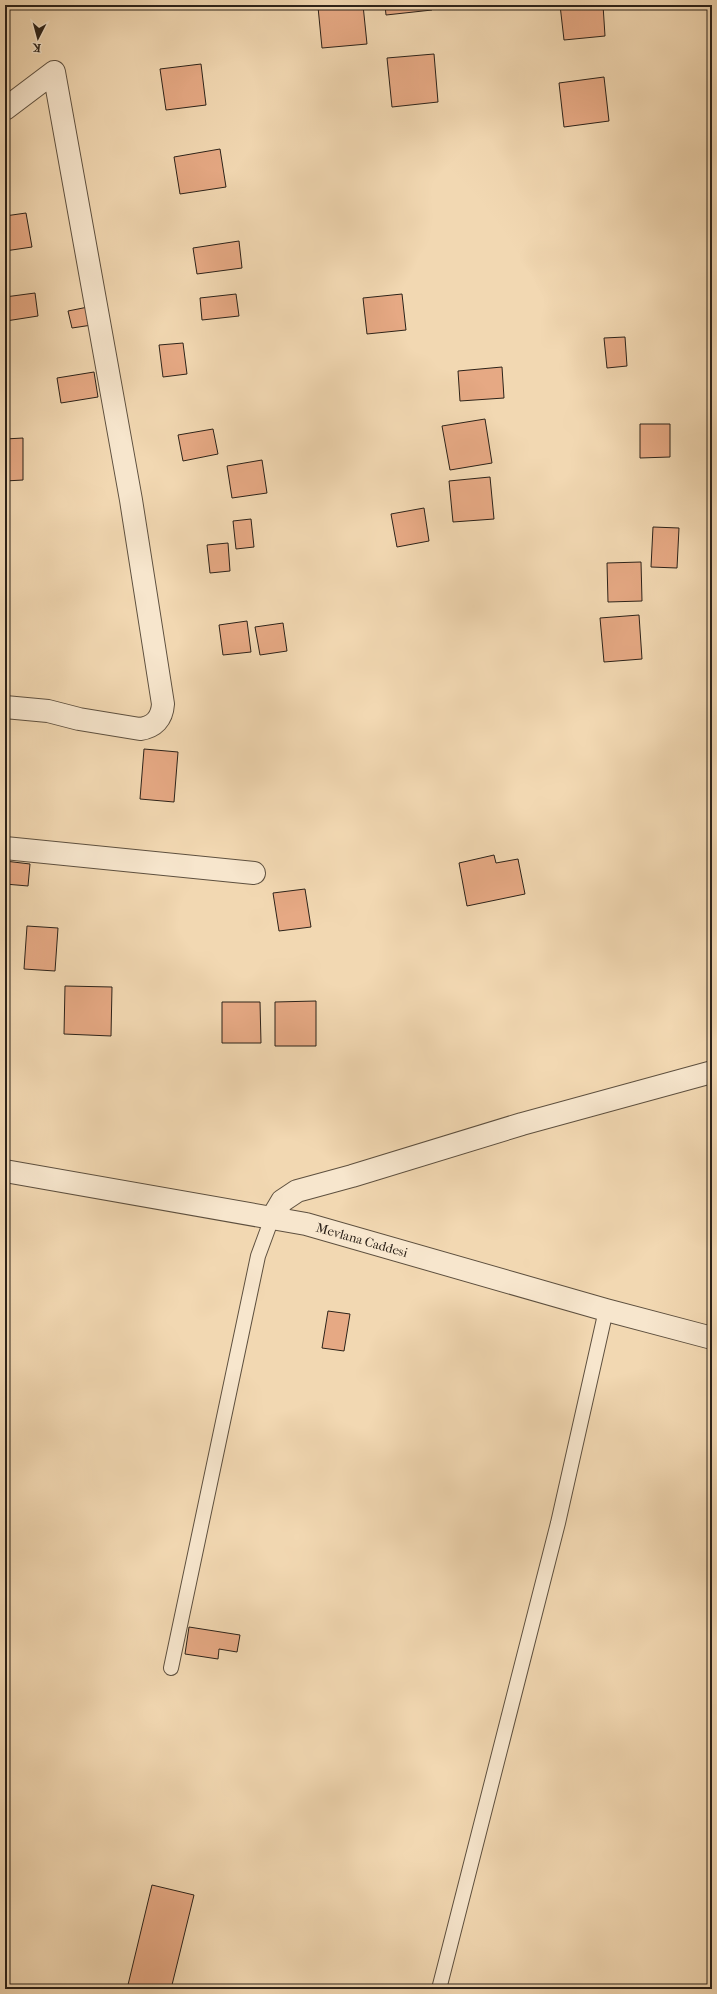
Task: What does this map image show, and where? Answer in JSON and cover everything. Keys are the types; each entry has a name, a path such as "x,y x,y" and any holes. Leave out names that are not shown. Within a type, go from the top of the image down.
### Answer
{"street":[{"path":"5,109 54,72 131,500 163,704 160,719 148,728 140,729 79,719 48,711 5,707"},
{"path":"5,848 254,873"},
{"path":"272,1218 282,1201 297,1191 352,1176 522,1124 712,1072"},
{"name":"Mevlana Caddesi","path":"5,1171 306,1224 606,1310 712,1338"}],"lane":[{"path":"171,1668 258,1256 272,1218"},
{"path":"439,1989 558,1523 606,1310"}],"building":[{"path":"363,5 367,44 322,48 318,7"},
{"path":"385,5 432,5 432,10 386,15"},
{"path":"560,5 603,5 605,36 564,40"},
{"path":"434,54 438,102 392,107 387,58"},
{"path":"201,64 206,105 166,110 160,69"},
{"path":"604,77 609,121 564,127 559,83"},
{"path":"220,149 226,187 180,194 174,157"},
{"path":"26,213 32,247 5,251 5,216"},
{"path":"239,241 242,268 197,274 193,248"},
{"path":"35,293 38,316 6,321 5,297"},
{"path":"236,294 239,316 202,320 200,298"},
{"path":"402,294 406,330 367,334 363,298"},
{"path":"88,307 92,325 72,328 68,311"},
{"path":"625,337 627,366 607,368 604,338"},
{"path":"183,343 187,374 163,377 159,345"},
{"path":"502,367 504,398 460,401 458,371"},
{"path":"94,372 98,397 61,403 57,378"},
{"path":"485,419 492,463 450,470 442,426"},
{"path":"640,424 670,424 670,457 640,458"},
{"path":"213,429 218,454 183,461 178,435"},
{"path":"23,438 23,480 5,481 5,439"},
{"path":"262,460 267,493 232,498 227,466"},
{"path":"490,477 494,519 453,522 449,481"},
{"path":"424,508 429,541 397,547 391,514"},
{"path":"251,519 254,547 236,549 233,521"},
{"path":"653,527 679,528 677,568 651,567"},
{"path":"228,543 230,571 210,573 207,545"},
{"path":"641,562 642,601 608,602 607,563"},
{"path":"639,615 642,659 604,662 600,618"},
{"path":"247,621 251,652 223,655 219,625"},
{"path":"283,623 287,651 260,655 255,627"},
{"path":"144,749 178,752 174,802 140,799"},
{"path":"494,855 496,863 518,859 525,894 467,906 459,863"},
{"path":"5,861 30,864 28,886 5,884"},
{"path":"305,889 311,927 279,931 273,893"},
{"path":"27,926 58,928 55,971 24,969"},
{"path":"65,986 112,987 111,1036 64,1034"},
{"path":"316,1001 316,1046 275,1046 275,1002"},
{"path":"222,1002 260,1002 261,1043 222,1043"},
{"path":"328,1311 350,1314 344,1351 322,1348"},
{"path":"189,1627 240,1635 237,1652 219,1649 218,1659 185,1654"},
{"path":"152,1885 194,1895 171,1989 127,1989"}]}
